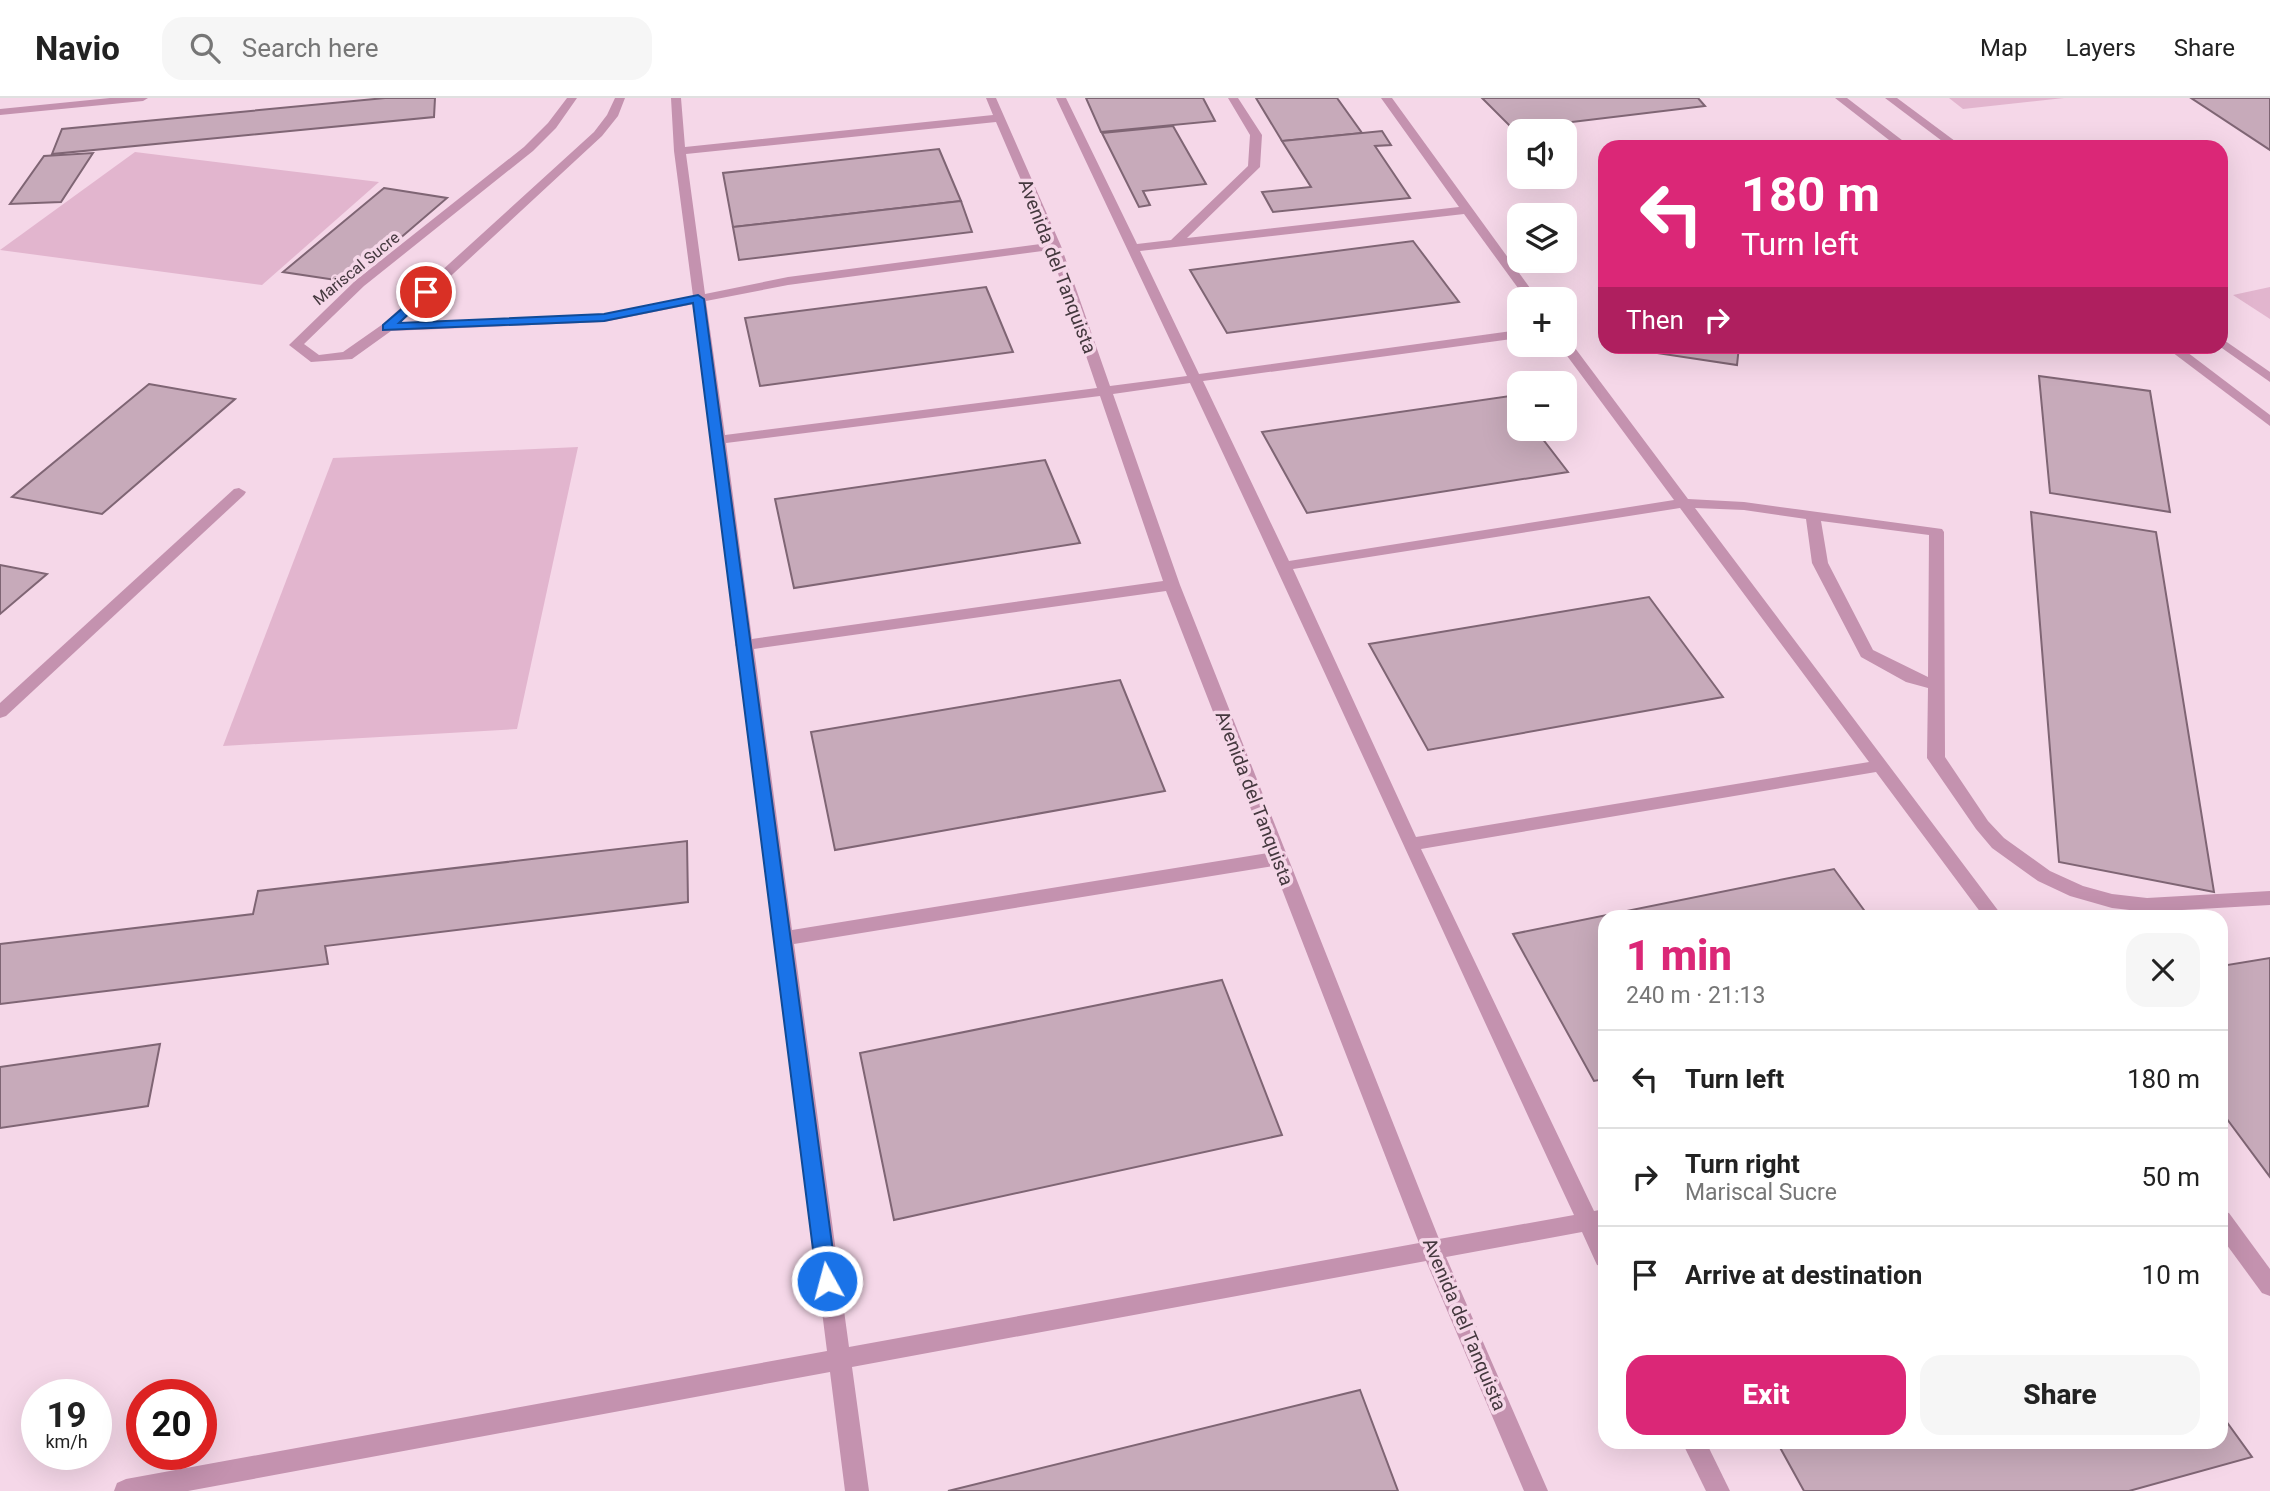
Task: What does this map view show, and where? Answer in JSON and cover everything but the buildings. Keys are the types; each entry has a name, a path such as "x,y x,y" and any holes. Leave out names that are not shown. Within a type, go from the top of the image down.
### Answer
{"lane":[{"path":"0,112 143,98"},
{"name":"Mariscal Sucre","path":"572,98 560,118 523,154 325,312 296,345 316,359 347,355 388,327 598,134 620,98"},
{"path":"676,98 698,299 837,1360 857,1491"},
{"name":"Avenida del Tanquista","path":"991,98 1055,246 1172,584 1433,1252 1536,1491"},
{"path":"126,1491 1596,1220 1410,844 1284,566 1061,98"},
{"path":"1175,243 1254,167 1255,135 1233,98"},
{"path":"1386,98 1523,287"},
{"path":"1840,98 1896,140"},
{"path":"1890,98 1947,140"},
{"path":"680,151 1000,118"},
{"path":"1133,248 1465,210"},
{"path":"388,327 604,318 788,281 1055,246"},
{"path":"717,440 1104,391 1507,336"},
{"path":"2228,347 2270,378"},
{"path":"2181,354 2270,422"},
{"path":"1574,357 1989,910"},
{"path":"0,712 239,492"},
{"path":"1284,566 1684,503 1744,506 1937,532 1936,758 1982,825 2019,861 2044,876 2077,891 2112,901 2147,905 2270,898"},
{"path":"1813,516 1819,563 1867,653 1912,678 1936,685"},
{"path":"743,645 1172,584"},
{"path":"1410,844 1880,766"},
{"path":"782,939 1279,858"},
{"path":"2228,1229 2270,1286"},
{"path":"1698,1449 1718,1491"}],"shaded area":[{"path":"1949,98 2064,98 1963,109"},
{"path":"135,152 379,182 262,285 0,250"},
{"path":"2270,287 2270,319 2233,295"},
{"path":"578,447 517,729 223,746 333,458"}],"route":[{"path":"426,292 388,327 604,318 698,299 827,1281"}]}
